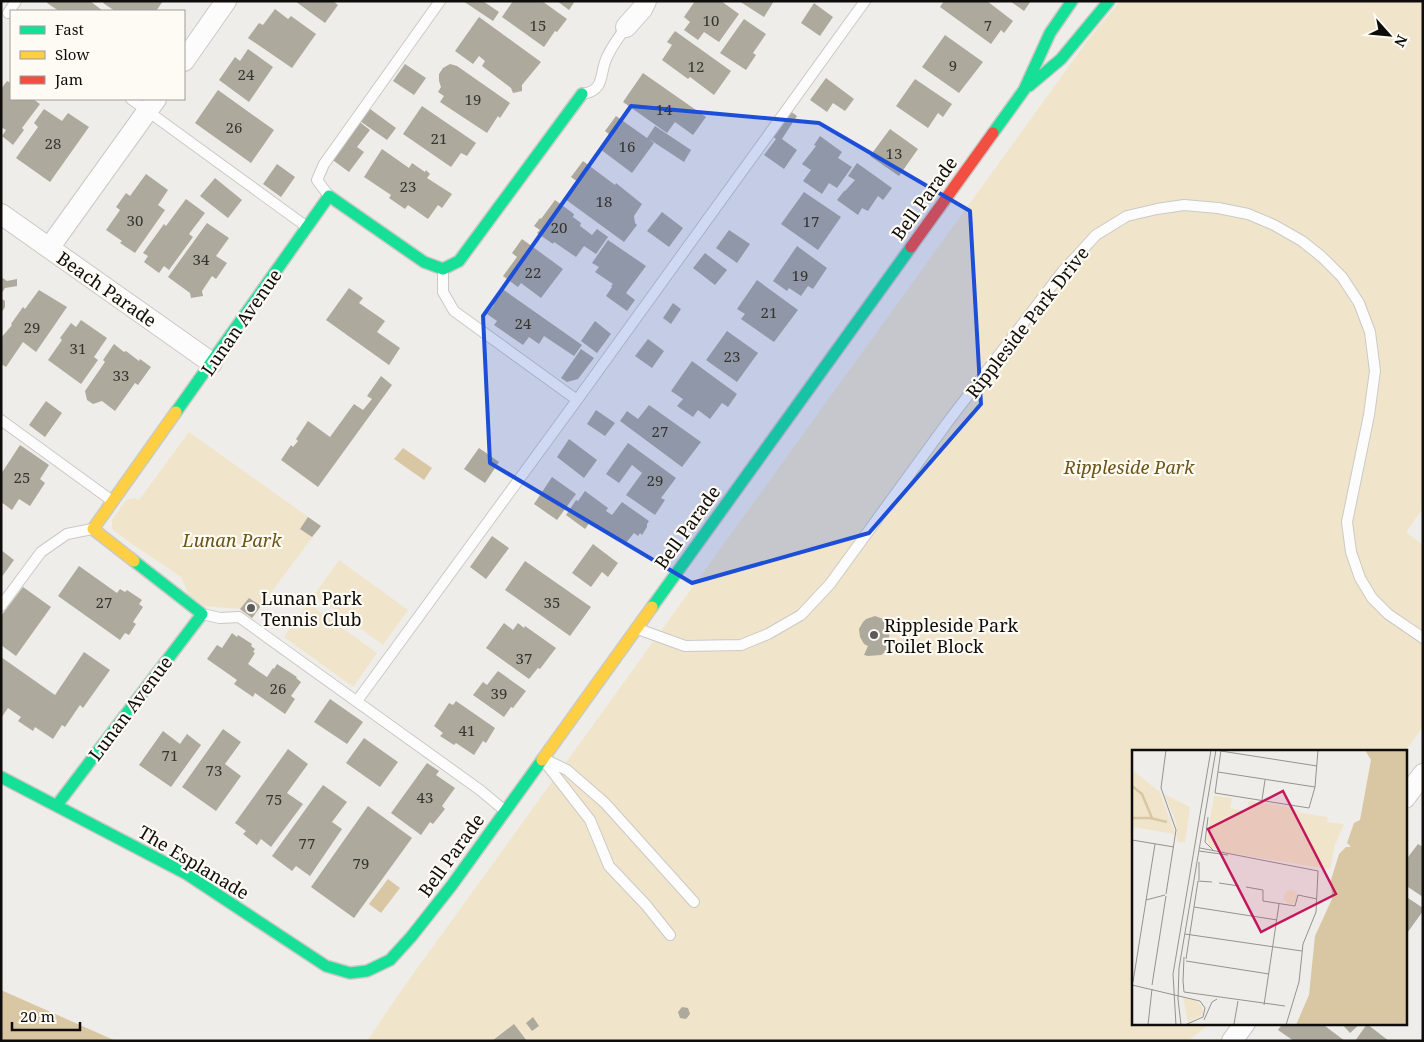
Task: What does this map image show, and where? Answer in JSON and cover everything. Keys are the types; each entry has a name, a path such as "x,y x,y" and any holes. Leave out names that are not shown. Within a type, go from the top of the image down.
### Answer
{"street":[{"path":"185,59 226,1"},
{"path":"626,27 642,9 646,1"},
{"name":"Bell Parade","path":"367,971 390,960 412,937 452,885 1024,90 1050,33 1072,1"},
{"name":"Bell Parade","path":"1024,90 1061,59 1109,1"},
{"path":"329,196 424,262 443,269 459,261 582,94"},
{"path":"50,248 152,105"},
{"name":"Lunan Avenue","path":"93,529 329,196"},
{"name":"Beach Parade","path":"1,214 212,363"},
{"path":"93,529 202,614"},
{"name":"Lunan Avenue","path":"57,805 202,614"},
{"path":"1406,797 1423,774"},
{"name":"The Esplanade","path":"1,777 185,873 326,966 350,974 367,971"},
{"path":"1232,1041 1244,1024"}],"lane":[{"path":"7,12 16,1"},
{"path":"329,196 317,180 324,164 440,1"},
{"path":"357,701 578,400 865,1"},
{"path":"582,94 591,92 598,86 606,59 626,27"},
{"path":"134,100 152,105 307,228"},
{"name":"Rippleside Park Drive","path":"636,629 685,646 741,645 768,634 801,615 830,584 953,416 1063,271 1096,235 1127,216 1157,209 1184,206 1218,208 1248,214 1274,225 1302,241 1322,257 1342,277 1359,303 1370,332 1375,371 1369,414 1348,522 1351,552 1360,578 1372,598 1388,614 1423,638"},
{"path":"443,269 443,292 454,312 578,400"},
{"path":"1,420 112,501"},
{"path":"1,606 41,552 67,534 93,529"},
{"path":"202,614 220,618 239,617 480,790 505,811"},
{"path":"543,758 567,770 605,803 694,902"},
{"path":"543,758 590,820 609,866 646,905 670,935"}],"highlighted area":[{"path":"631,106 819,123 970,211 981,404 869,533 692,583 490,463 483,316"}],"green space":[{"name":"Rippleside Park","path":"1120,1 1423,1 1423,508 1406,532 1423,545 1423,727 1406,750 1132,750 1132,1024 1208,1024 1188,1041 367,1041 403,988 1090,37"},
{"name":"Lunan Park","path":"189,432 321,526 252,618 240,609 204,606 189,595 181,577 112,529 112,520 126,500 134,498 139,500"},
{"path":"339,560 408,610 383,645 314,595"},
{"path":"308,603 377,653 353,687 284,637"}],"shaded area":[{"path":"403,448 432,468 424,480 394,459"},
{"path":"388,879 400,888 381,913 369,904"},
{"path":"1,990 116,1041 1,1041"}],"building":[{"path":"48,1 90,1 102,10 58,10 47,3"},
{"path":"104,1 163,1 157,10 114,10 103,3"},
{"path":"295,1 333,1 338,5 325,23"},
{"path":"463,1 483,1 499,12 493,21"},
{"path":"513,1 542,1 567,19 557,32 555,31 544,47 502,17"},
{"path":"557,1 575,1 569,10"},
{"path":"695,1 721,1 739,14 719,42 704,32 698,40 684,30 690,22 684,17"},
{"path":"739,1 774,1 764,17"},
{"path":"944,1 987,1 1013,21 1004,33 1001,30 991,44 940,7"},
{"path":"1010,1 1031,1 1024,11"},
{"path":"814,3 833,17 820,36 801,23"},
{"path":"275,9 288,19 291,16 316,34 292,68 248,38 259,23 263,25"},
{"path":"479,17 541,62 522,85 522,91 513,93 511,88 482,66 485,61 479,56 473,64 455,51"},
{"path":"744,19 766,34 753,53 756,55 746,70 720,53"},
{"path":"675,31 731,71 714,95 690,77 688,79 662,60 672,45 667,42"},
{"path":"945,35 983,62 959,93 922,67"},
{"path":"248,49 273,67 249,102 219,80 235,57 240,61"},
{"path":"405,64 426,78 414,95 393,81"},
{"path":"450,64 457,66 510,103 500,118 498,116 487,133 440,102 444,96 438,92 441,87 439,74 443,68"},
{"path":"643,73 706,117 693,135 675,122 667,133 623,102"},
{"path":"826,78 854,99 845,111 833,103 827,112 810,100"},
{"path":"915,79 952,104 943,117 938,113 928,128 896,106"},
{"path":"7,81 10,82 10,100 34,100 40,104 22,128 24,130 13,145 2,136 6,130 1,127 1,89"},
{"path":"218,90 274,130 251,163 195,123"},
{"path":"366,106 396,128 387,140 357,119"},
{"path":"422,106 476,143 467,156 461,153 451,167 403,134"},
{"path":"44,109 62,121 68,113 89,127 50,182 16,158 38,127 34,123"},
{"path":"790,111 797,116 782,139 797,150 784,169 764,155 776,139 772,136"},
{"path":"616,116 647,138 655,126 691,150 684,162 649,139 654,143 632,173 600,149 610,135 605,131"},
{"path":"357,120 370,130 357,147 364,152 349,172 330,158"},
{"path":"890,129 918,149 899,176 870,156"},
{"path":"820,136 842,152 838,158 852,167 837,188 829,183 822,194 803,181 811,170 802,164 816,146 814,145"},
{"path":"382,149 409,168 412,163 425,172 426,170 430,174 427,178 452,194 442,208 438,205 428,219 408,205 405,209 389,198 391,195 364,177"},
{"path":"583,161 615,185 616,183 642,204 634,216 637,225 624,242 565,199 578,182 571,177"},
{"path":"857,163 892,188 883,200 878,196 868,211 862,208 858,215 837,200 855,180 848,176"},
{"path":"277,164 295,177 281,197 263,184"},
{"path":"146,174 168,190 158,205 165,210 135,253 106,230 120,210 116,207 126,193 130,196"},
{"path":"215,178 242,200 228,218 200,196"},
{"path":"804,192 841,217 818,250 781,224"},
{"path":"186,199 205,213 189,234 193,237 169,270 164,266 159,273 144,262 148,256 143,253 164,224 166,226"},
{"path":"555,200 574,214 573,217 581,223 580,226 592,235 597,229 608,237 596,254 584,246 576,257 537,233 540,230 534,226"},
{"path":"662,212 683,228 669,247 647,231"},
{"path":"207,223 229,238 216,256 227,263 216,279 212,276 202,291 203,296 191,298 190,293 168,277"},
{"path":"729,230 750,244 737,263 716,248"},
{"path":"522,239 563,269 541,298 521,283 518,287 503,276 517,257 512,253"},
{"path":"608,240 646,266 626,293 635,300 627,311 606,296 613,284 595,272 599,267 592,263"},
{"path":"797,246 827,268 813,289 808,286 801,296 789,288 787,291 773,281"},
{"path":"705,253 727,270 715,285 693,268"},
{"path":"1,277 7,281 17,279 17,286 5,288 1,294"},
{"path":"757,280 798,310 774,342 741,319 745,314 737,309"},
{"path":"349,288 363,298 359,303 385,321 377,332 400,348 389,365 326,320"},
{"path":"501,288 582,345 574,356 544,336 539,344 529,337 523,345 494,325 497,321 487,314 494,305 491,303"},
{"path":"39,290 67,307 36,352 23,342 6,367 1,364 1,338 23,307 25,309"},
{"path":"1,298 5,301 5,307 1,313"},
{"path":"673,303 681,309 671,324 663,318"},
{"path":"81,320 107,338 94,357 98,360 81,384 48,360 71,323 76,327"},
{"path":"595,321 611,334 597,353 581,341"},
{"path":"727,331 758,353 737,382 706,360"},
{"path":"648,339 664,351 652,368 635,356"},
{"path":"114,344 124,352 126,351 151,367 138,385 135,383 115,411 102,401 93,404 87,400 85,391 105,362 103,360"},
{"path":"581,349 594,358 578,379 567,382 561,378"},
{"path":"692,361 737,394 728,407 722,403 710,419 698,410 693,417 677,406 683,399 671,391"},
{"path":"381,376 392,385 318,487 281,460 291,445 293,447 298,441 296,439 308,421 330,437 354,404 363,410 372,399 367,396"},
{"path":"46,401 62,413 45,437 29,425"},
{"path":"649,405 701,442 682,467 620,421 627,411 638,419"},
{"path":"596,410 615,423 605,436 587,424"},
{"path":"569,439 597,460 584,478 557,457"},
{"path":"628,443 676,478 661,498 665,500 655,515 626,495 642,473 632,465 619,483 606,474"},
{"path":"20,445 49,465 40,479 45,483 30,506 19,499 12,510 1,502 1,474"},
{"path":"479,448 499,462 485,483 464,469"},
{"path":"552,477 576,494 557,520 534,504"},
{"path":"585,491 608,508 606,511 612,515 622,502 649,521 642,535 640,533 638,536 634,533 625,544 590,522 585,529 566,515"},
{"path":"308,517 321,526 312,537 300,529"},
{"path":"492,536 509,548 486,579 470,567"},
{"path":"593,544 618,563 608,577 602,572 591,587 572,573"},
{"path":"1,550 14,560 1,578"},
{"path":"525,561 591,607 570,636 505,590"},
{"path":"79,566 117,593 120,589 125,592 127,590 142,600 139,604 143,607 133,622 136,624 129,635 125,633 120,640 58,596"},
{"path":"23,587 51,607 16,656 1,645 1,616"},
{"name":"Lunan Park Tennis Club","path":"249,598 261,606 252,618 240,609"},
{"name":"Rippleside Park Toilet Block","path":"875,616 883,619 890,629 889,637 885,644 890,649 881,655 868,656 864,655 868,646 864,644 860,637 859,629 866,619"},
{"path":"504,623 513,630 518,623 524,628 525,626 556,648 540,669 538,668 529,679 486,648"},
{"path":"232,633 252,644 251,646 255,649 253,652 255,653 248,664 267,677 277,664 297,677 301,682 291,696 295,699 285,714 255,693 253,697 234,684 237,680 207,659 217,645 222,648"},
{"path":"84,652 110,670 83,708 80,705 65,727 62,725 53,739 35,727 33,731 18,721 21,717 8,708 1,718 1,657 55,695"},
{"path":"498,671 526,691 504,717 473,695 483,682 487,685"},
{"path":"330,699 363,722 347,744 314,722"},
{"path":"456,701 495,728 486,743 483,741 474,755 456,743 454,745 440,736 443,733 434,726 449,703 453,705"},
{"path":"223,729 241,742 225,764 241,776 216,811 182,787"},
{"path":"163,731 180,744 187,734 201,745 171,787 139,765"},
{"path":"364,738 398,762 380,787 346,763"},
{"path":"288,749 308,764 287,793 303,804 271,847 261,839 257,845 243,834 246,831 235,823"},
{"path":"427,763 439,771 436,775 455,788 442,806 445,809 433,824 430,822 421,835 391,813"},
{"path":"323,785 347,802 332,822 342,829 310,876 296,866 292,871 272,856"},
{"path":"368,806 412,838 354,918 311,887"},
{"path":"1418,844 1423,847 1423,897 1406,886 1406,860"},
{"path":"1406,897 1423,908 1423,911 1406,935"},
{"path":"682,1007 688,1008 690,1014 686,1019 680,1018 678,1012"},
{"path":"533,1017 539,1026 532,1031 526,1023"},
{"path":"514,1024 527,1041 492,1041"},
{"path":"1282,1024 1322,1024 1345,1041 1294,1041 1278,1030"},
{"path":"1342,1024 1360,1024 1350,1033"},
{"path":"1367,1024 1389,1041 1355,1041"}],"traffic: fast":[{"path":"993,133 1024,90 1050,33 1072,1"},
{"path":"1029,86 1061,59 1109,1"},
{"path":"176,412 329,196 424,262 443,269 459,261 582,94"},
{"path":"652,607 911,247"},
{"path":"57,805 202,614 134,561"},
{"path":"1,777 185,873 326,966 350,973 367,971 390,960 411,937 452,885 542,760"}],"traffic: slow":[{"path":"134,561 93,529 176,412"},
{"path":"542,760 652,607"}],"traffic: jam":[{"path":"911,247 993,133"}],"place":[{"name":"Lunan Park Tennis Club","path":"251,608"},
{"name":"Rippleside Park Toilet Block","path":"874,635"}]}
